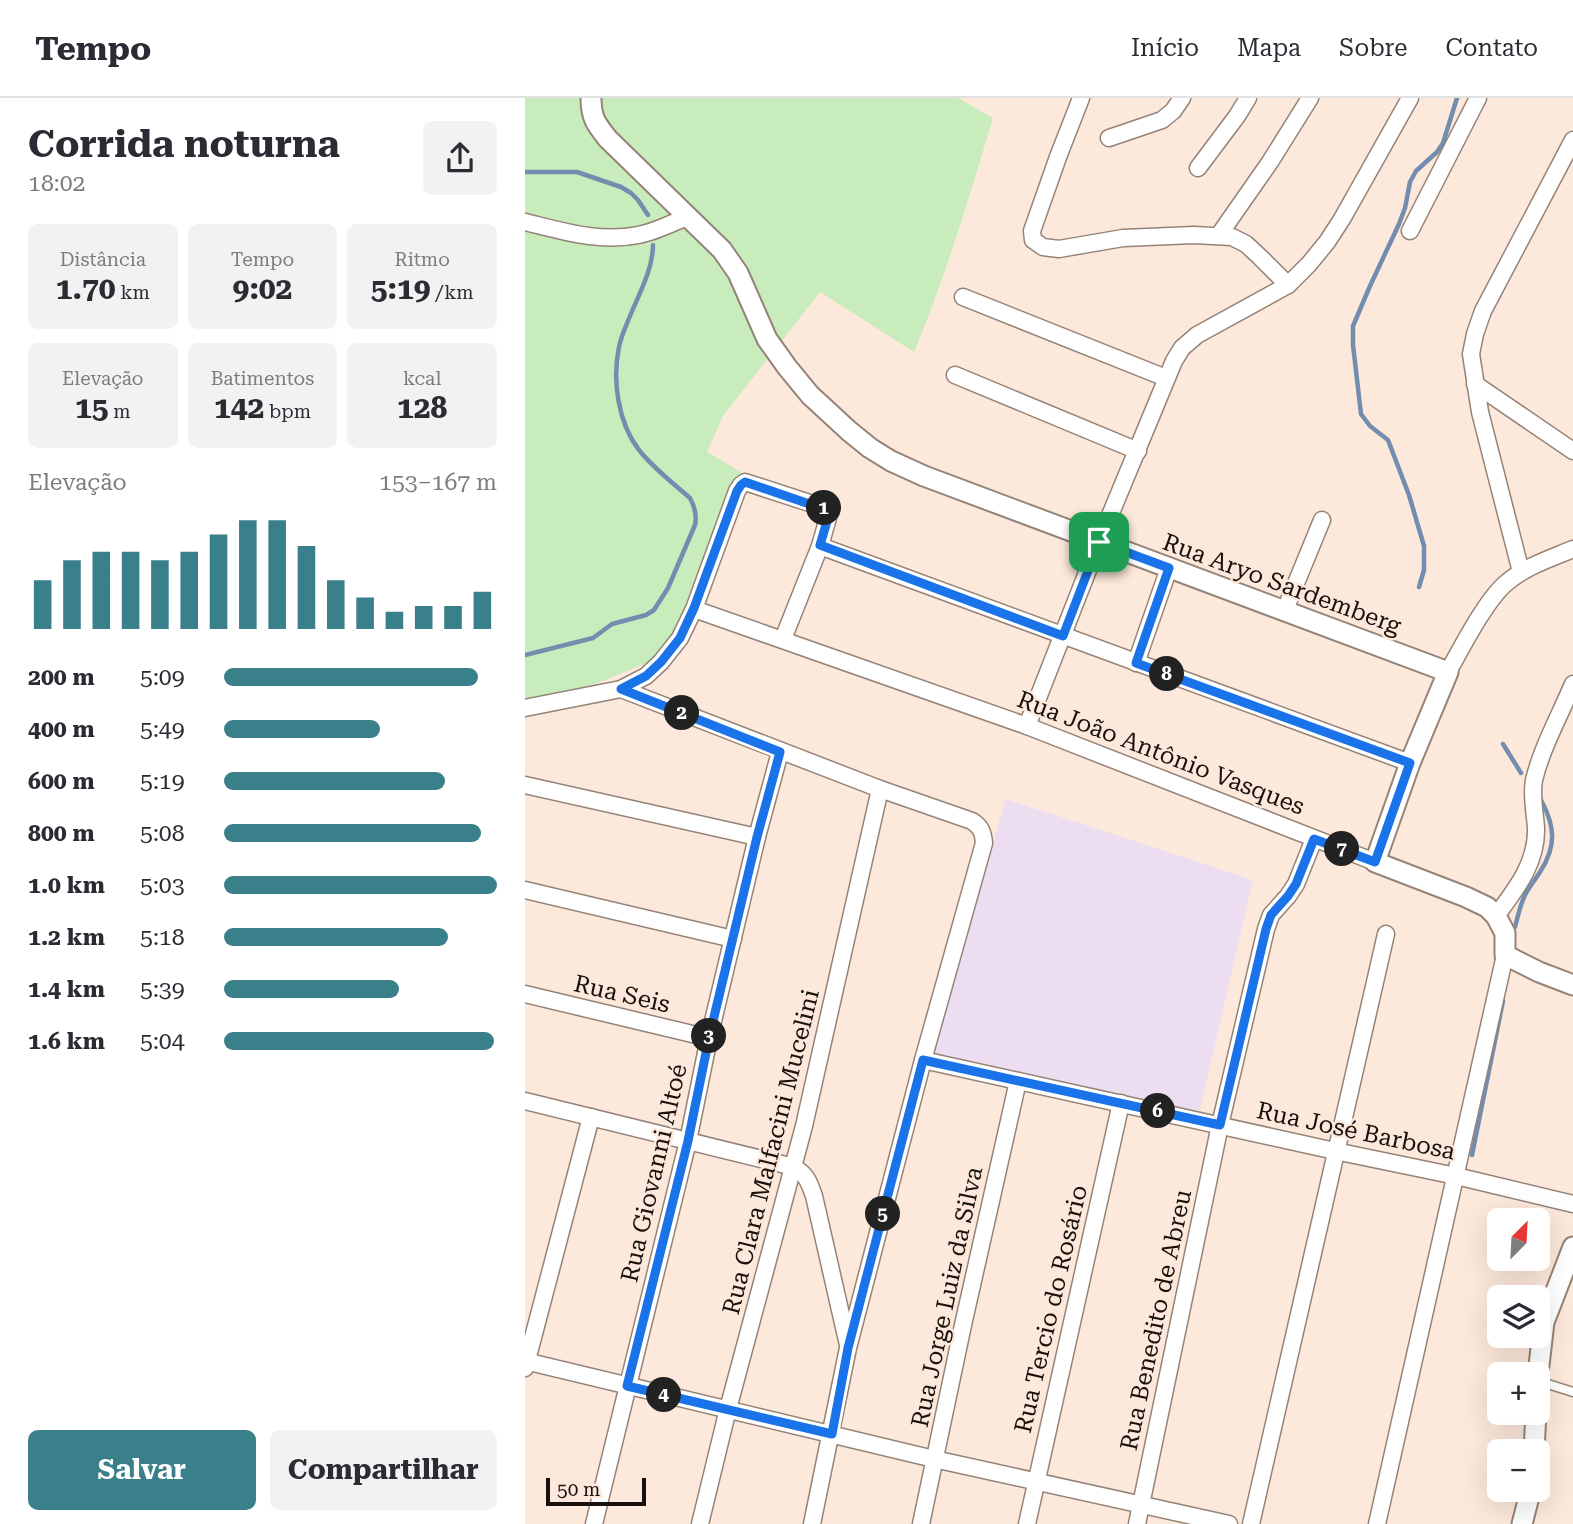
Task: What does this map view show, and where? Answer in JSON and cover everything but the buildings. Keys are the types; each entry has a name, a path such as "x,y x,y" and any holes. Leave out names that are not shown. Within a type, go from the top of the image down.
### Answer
{"street":[{"name":"Rua Aryo Sardemberg","path":"591,98 591,113 608,139 689,216 722,250 738,272 767,339 787,368 810,395 849,431 891,461 924,476 1448,672"},
{"path":"1081,98 1032,231 1033,240 1043,247 1059,249 1123,238 1194,234 1232,237 1261,257 1288,285"},
{"path":"1109,138 1162,120 1182,98"},
{"path":"1198,168 1248,98"},
{"path":"1219,235 1310,98"},
{"path":"1027,726 1174,360 1182,348 1197,335 1288,285 1309,264 1342,219 1410,98"},
{"path":"1410,231 1478,98"},
{"path":"1521,572 1480,412 1471,354 1483,311 1573,140"},
{"path":"525,222 582,236 623,238 642,235 689,216"},
{"path":"963,298 1166,378"},
{"path":"955,375 1138,450"},
{"path":"1475,384 1573,451"},
{"path":"525,708 621,689 646,676 661,662 680,638 694,608 737,491 745,482 820,506 827,512 828,518 820,545 783,639"},
{"path":"1285,610 1322,520"},
{"path":"820,545 1410,763"},
{"path":"1375,862 1410,763 1448,672 1492,598 1521,572 1573,549"},
{"path":"1136,663 1169,568"},
{"name":"Rua João Antônio Vasques","path":"694,608 1027,726 1476,901 1496,916"},
{"path":"1377,1524 1505,955 1505,933 1496,916 1527,871 1533,854 1536,832 1533,783 1573,684"},
{"path":"621,689 780,752 972,821 981,827 983,833 984,843 923,1060 848,1348 813,1524"},
{"name":"Rua Giovanni Altoé","path":"594,1524 688,1141 709,1038 757,837 780,752"},
{"path":"525,785 757,837"},
{"name":"Rua Clara Malfacini Mucelini","path":"700,1524 728,1409 794,1167 880,789"},
{"name":"Rua Benedito de Abreu","path":"1137,1524 1220,1125 1266,929 1271,915 1296,884 1314,839"},
{"path":"525,890 733,939"},
{"path":"1251,1524 1386,934"},
{"path":"1505,955 1539,972 1572,982"},
{"name":"Rua Seis","path":"525,994 709,1038"},
{"name":"Rua José Barbosa","path":"923,1060 1573,1204"},
{"name":"Rua Jorge Luiz da Silva","path":"921,1524 1018,1081"},
{"path":"525,1101 794,1167 803,1173 814,1196 848,1348"},
{"name":"Rua Tercio do Rosário","path":"1027,1524 1121,1103"},
{"path":"591,1117 526,1363 934,1459 1229,1524"},
{"path":"1539,1362 1544,1322 1573,1247"},
{"path":"1522,1524 1528,1502"}],"lane":[{"path":"1550,1385 1573,1392"}],"shaded area":[{"path":"1006,799 1253,880 1199,1114 927,1054"}],"green space":[{"path":"525,98 958,98 993,118 947,265 914,352 820,292 723,416 707,452 741,472 697,595 684,623 657,659 558,699 525,705"}],"waterway":[{"path":"1419,587 1424,570 1424,546 1409,495 1388,440 1370,426 1361,414 1353,326 1399,224 1410,182 1416,171 1443,143 1457,98"},
{"path":"525,172 577,172 621,187 638,200 648,215"},
{"path":"525,655 593,638 612,624 646,615 654,610 668,588 695,525 695,511 690,498 639,450 626,427 619,401 616,373 620,343 648,272 653,245"},
{"path":"1503,744 1521,773"},
{"path":"1515,927 1523,899 1545,863 1551,845 1551,827 1541,800"},
{"path":"1472,1155 1503,1001"}],"route":[{"path":"745,482 824,509 828,518 820,545 1063,636 1099,542 1169,568 1136,663 1410,763 1375,862 1314,839 1296,884 1271,915 1266,929 1220,1125 923,1060 848,1348 832,1434 627,1386 688,1141 709,1038 757,837 780,752 621,689 646,676 680,638 694,608 737,491 745,482"}]}
